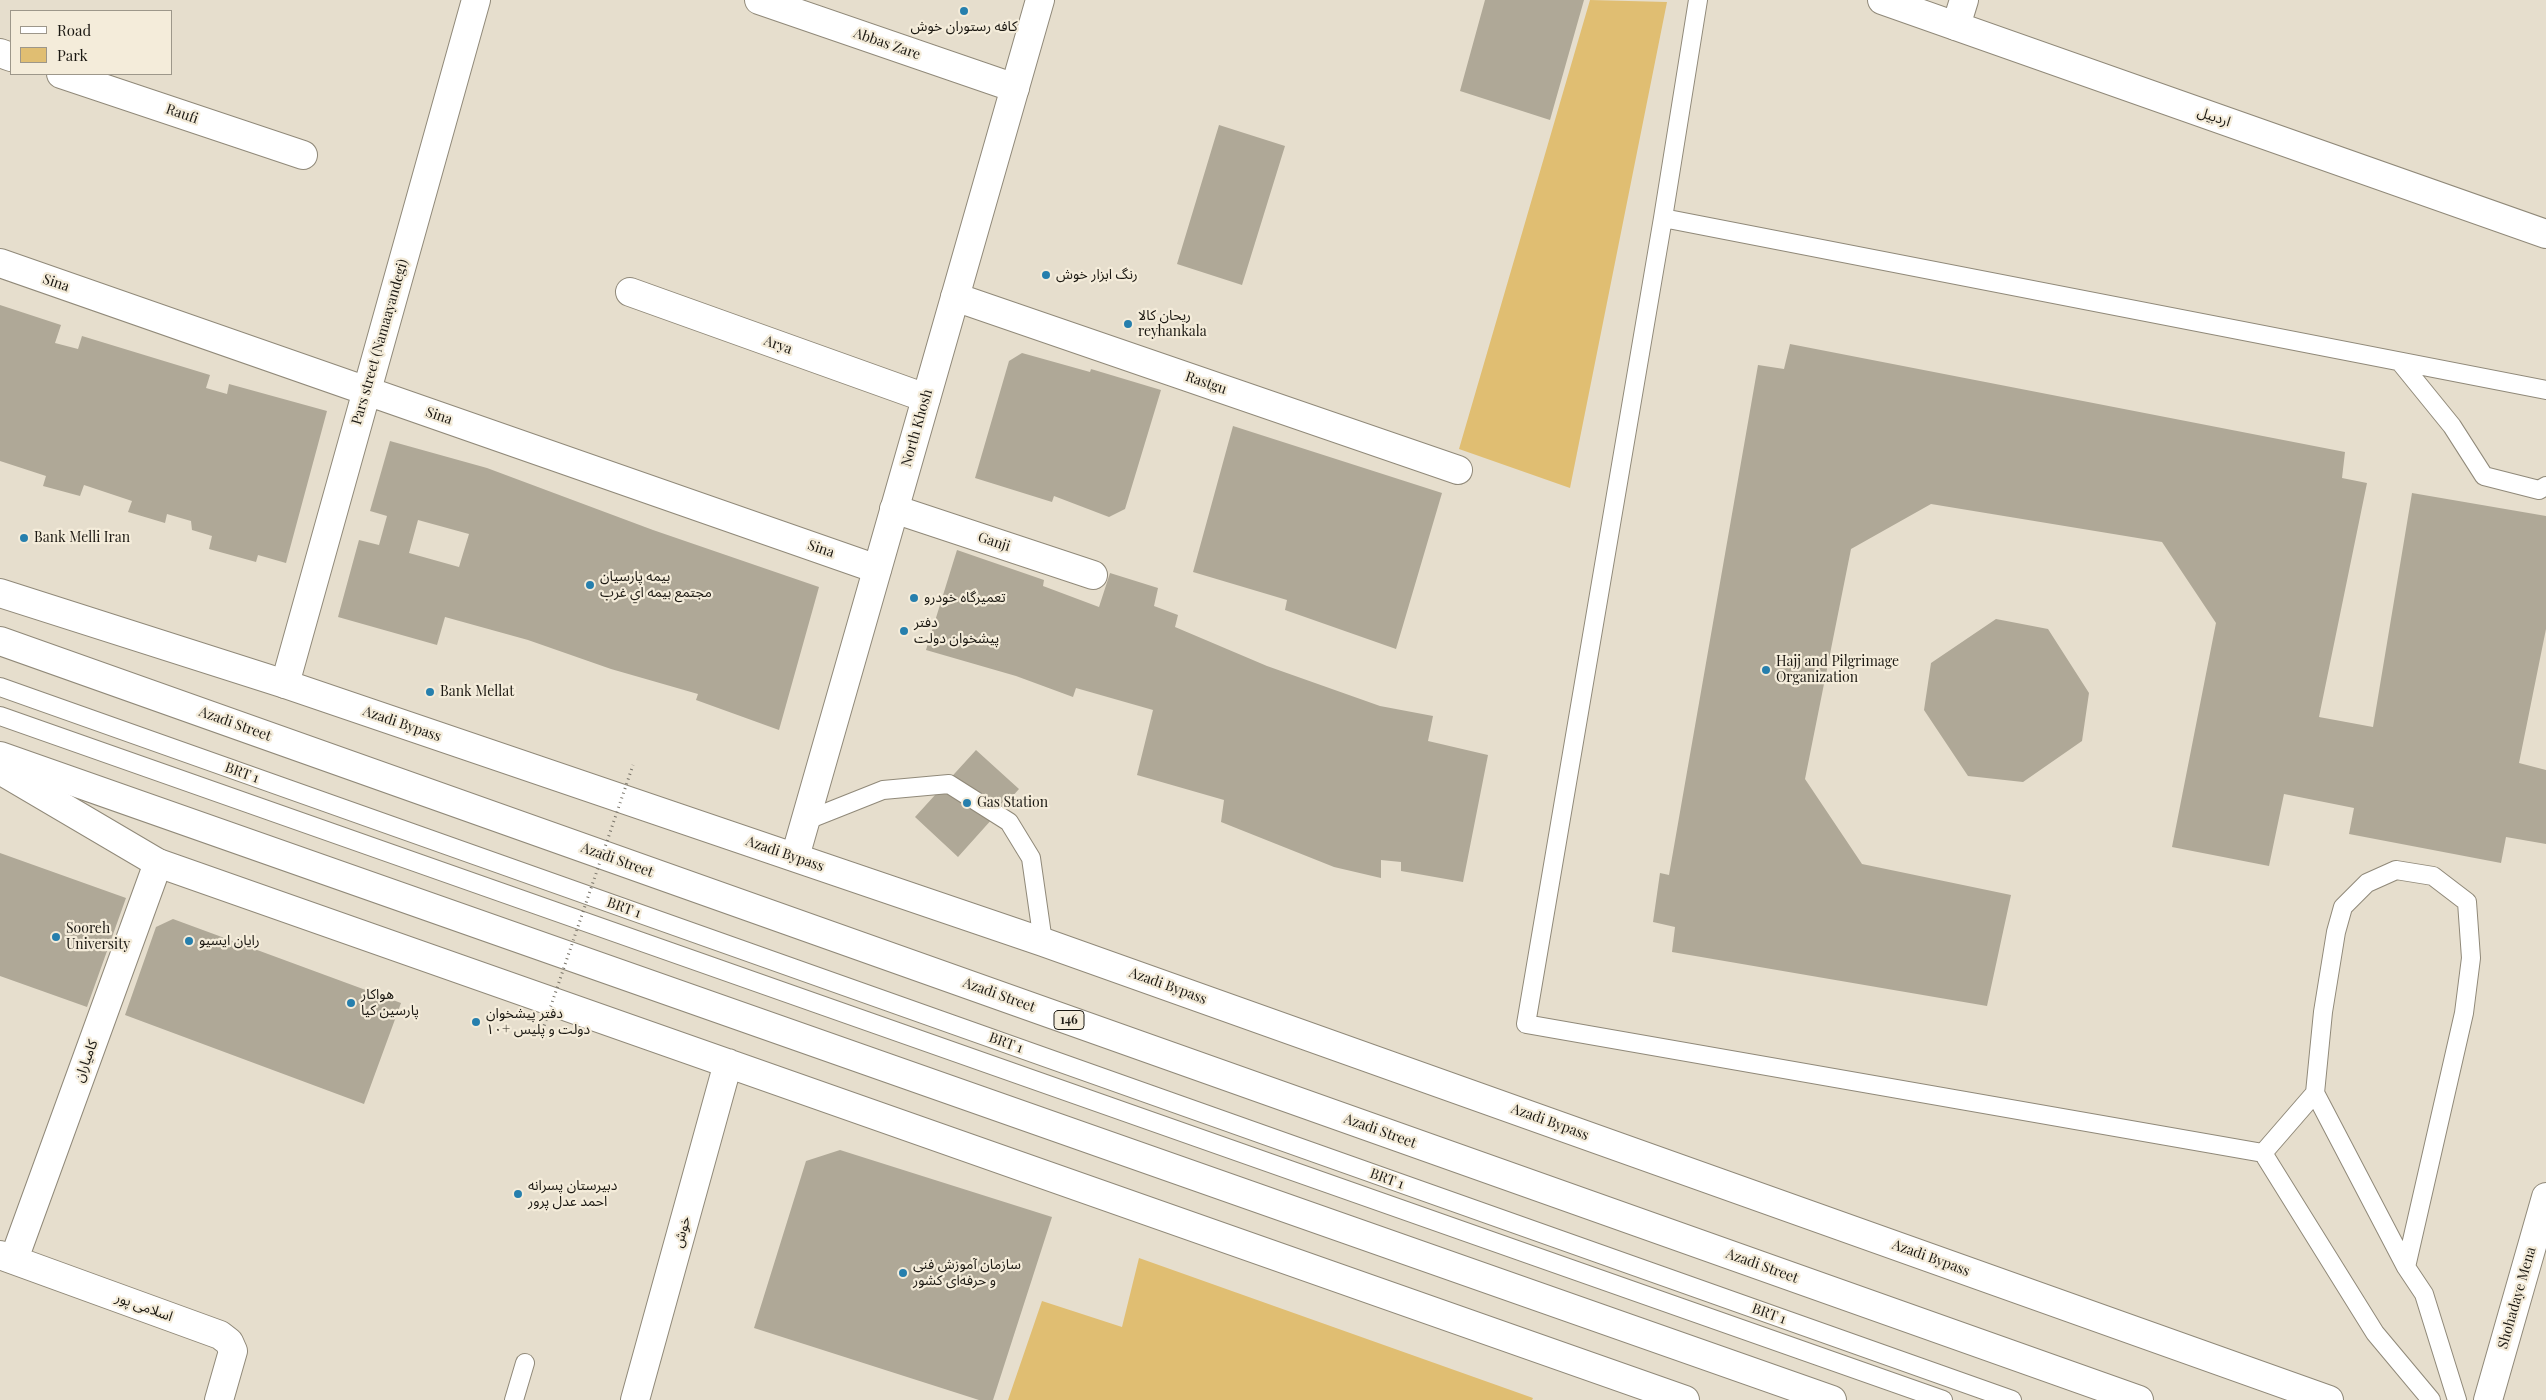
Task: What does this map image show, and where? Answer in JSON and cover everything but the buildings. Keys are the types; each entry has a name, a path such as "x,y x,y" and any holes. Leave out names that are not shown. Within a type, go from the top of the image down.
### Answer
{"main road":[{"name":"Pars street (Namaayandegi)","path":"285,684 476,0"},
{"name":"Abbas Zare","path":"759,0 1015,88"},
{"name":"North Khosh","path":"795,857 1040,0"},
{"name":"اردبیل","path":"1882,0 2546,234"},
{"path":"1956,26 1964,0"},
{"name":"Raufi","path":"64,75 303,155"},
{"name":"Sina","path":"0,264 877,569"},
{"name":"Arya","path":"630,292 926,398"},
{"name":"Rastgu","path":"955,297 1458,470"},
{"name":"Ganji","path":"894,509 1093,575"},
{"name":"Azadi Bypass","path":"0,593 285,684 1043,942 2329,1400"},
{"name":"Azadi Street","path":"0,641 2139,1400"},
{"path":"0,756 1832,1400"},
{"path":"0,770 158,863 1685,1400"},
{"name":"کامیاران","path":"7,1257 158,863"},
{"name":"خوش","path":"635,1400 728,1063"},
{"name":"Shohadaye Mena","path":"2488,1400 2546,1197"},
{"name":"اسلامی پور","path":"7,1257 220,1335 229,1342 233,1351 219,1400"}],"lane":[{"path":"1698,0 1664,218 1526,1024 2263,1153 2375,1333 2431,1400"},
{"path":"1664,218 2546,390"},
{"path":"2400,362 2452,426 2484,476 2539,490 2546,486"},
{"name":"BRT 1","path":"0,687 2012,1400"},
{"name":"BRT 1","path":"0,716 1943,1400"},
{"path":"805,821 883,790 949,784 1009,822 1031,858 1043,942"},
{"path":"2406,1267 2464,1013 2472,958 2467,902 2433,876 2396,870 2367,883 2343,907 2336,932 2323,1012 2315,1093 2406,1267 2424,1294 2457,1400"},
{"path":"2263,1153 2315,1093"},
{"path":"514,1400 525,1363"}],"path":[{"path":"541,1036 633,766"}],"green space":[{"path":"1590,0 1667,2 1570,488 1459,449"},
{"path":"1139,1258 1533,1398 1532,1400 1008,1400 1042,1301 1122,1327"}],"place":[{"name":"کافه رستوران خوش","path":"964,11"},
{"name":"رنگ ابزار خوش","path":"1046,275"},
{"name":"ریحان کالا reyhankala","path":"1128,324"},
{"name":"Bank Melli Iran","path":"24,538"},
{"name":"بيمه پارسيان مجتمع بيمه اي غرب","path":"590,585"},
{"name":"تعمیرگاه خودرو","path":"914,598"},
{"name":"دفتر پیشخوان دولت","path":"904,631"},
{"name":"Hajj and Pilgrimage Organization","path":"1766,670"},
{"name":"Bank Mellat","path":"430,692"},
{"name":"Gas Station","path":"967,803"},
{"name":"Sooreh University","path":"56,937"},
{"name":"رایان ایسیو","path":"189,941"},
{"name":"هواکار پارسین کیا","path":"351,1003"},
{"name":"دفتر پیشخوان دولت و پلیس +۱۰","path":"476,1022"},
{"name":"دبیرستان پسرانه احمد عدل پرور","path":"518,1194"},
{"name":"سازمان آموزش فنی و حرفه‌ای کشور","path":"903,1273"}]}
